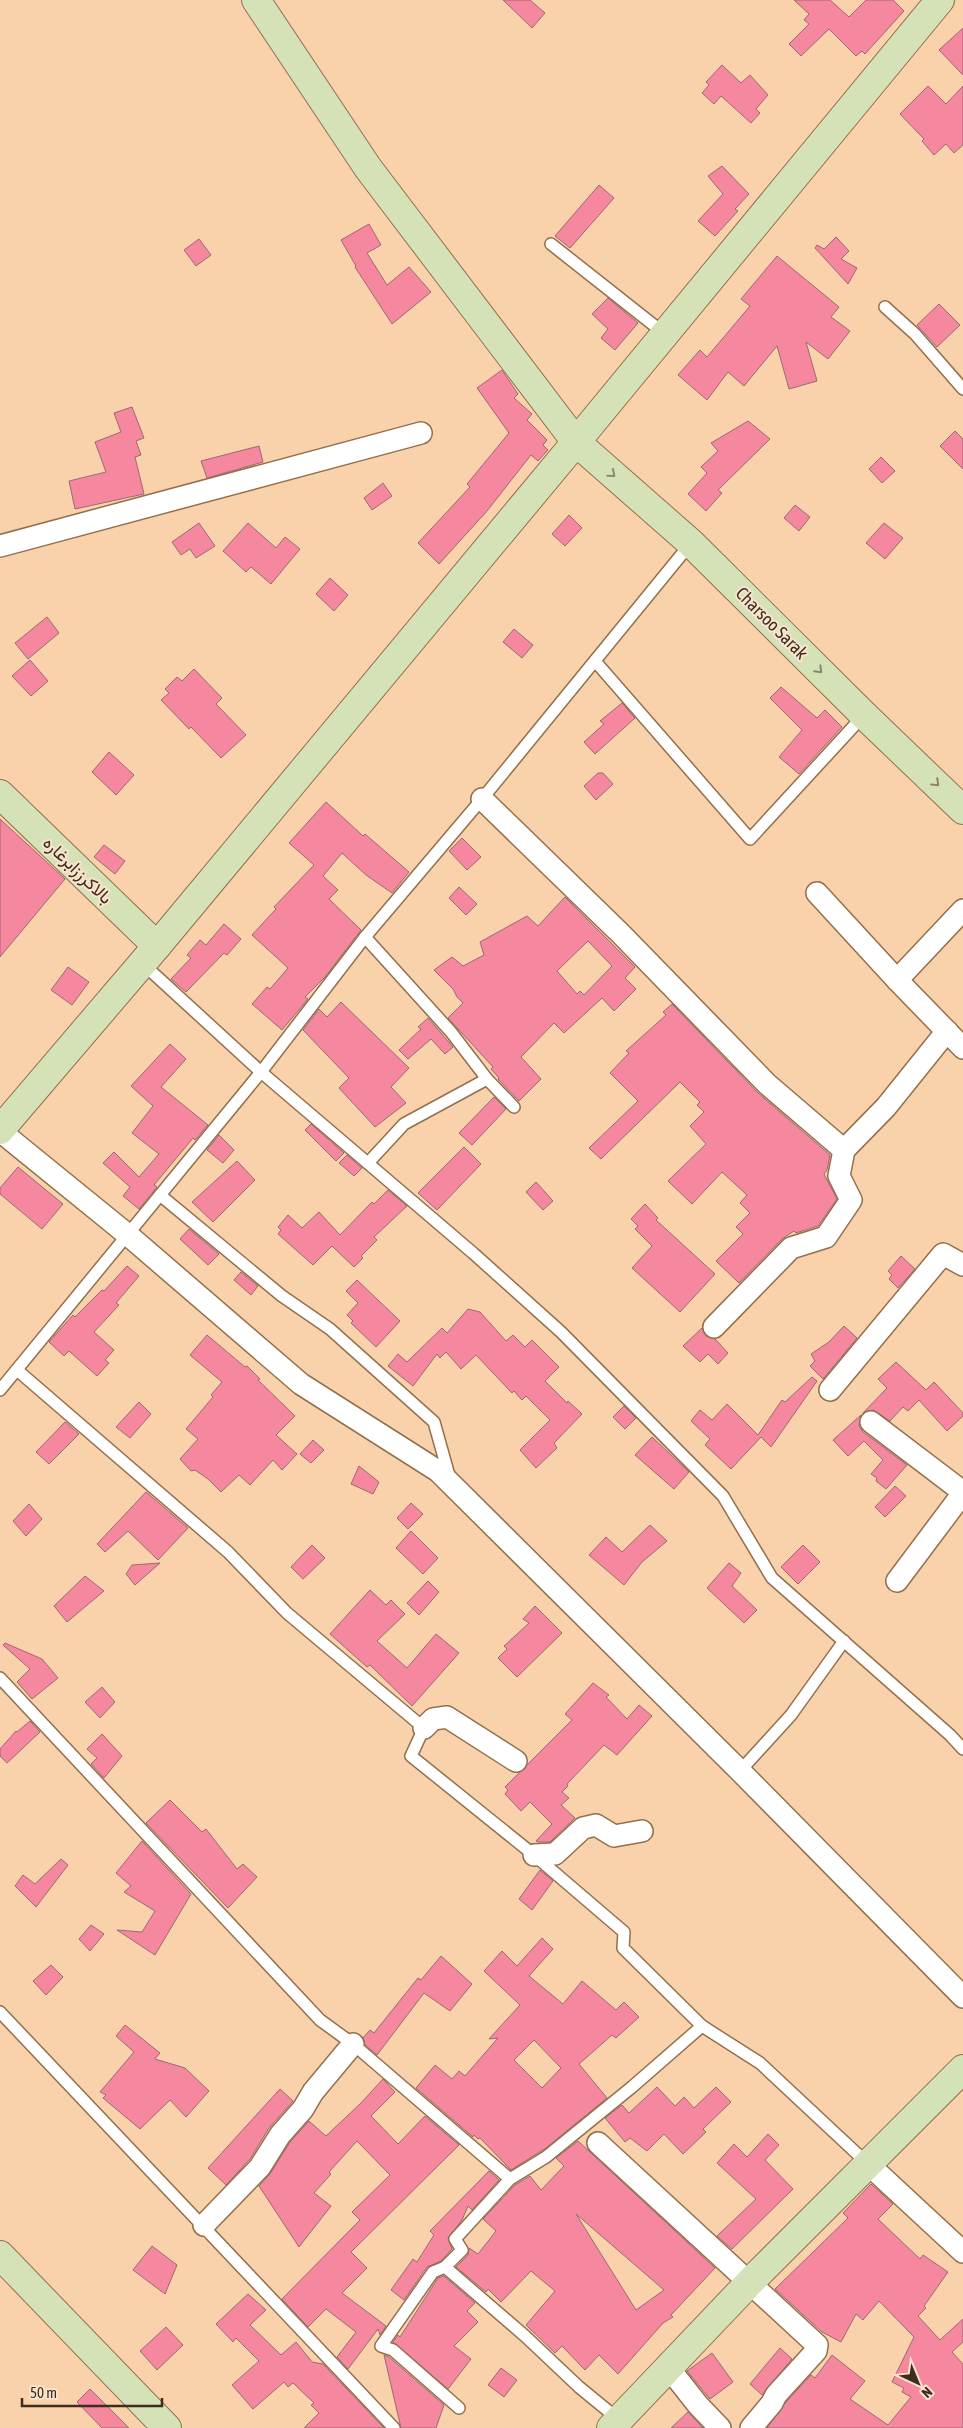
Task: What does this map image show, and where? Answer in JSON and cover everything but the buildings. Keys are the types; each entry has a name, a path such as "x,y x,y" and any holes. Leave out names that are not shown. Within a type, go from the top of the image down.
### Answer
{"main road":[{"name":"Charsoo Sarak","path":"256,0 368,168 576,442 691,543 864,715 963,810"},
{"path":"0,1131 150,954 576,442 940,0"},
{"name":"بالاکرززابرغاره","path":"0,794 150,954"},
{"path":"614,2423 749,2282 963,2069"},
{"path":"0,2255 167,2428"}],"street":[{"path":"0,546 422,434"},
{"path":"482,799 620,934 767,1084 844,1150"},
{"path":"817,894 896,980 963,1048"},
{"path":"896,980 963,910"},
{"path":"714,1327 791,1248 826,1237 851,1200 839,1176 844,1150 886,1107 947,1031"},
{"path":"0,1131 128,1235 301,1384 438,1471 740,1771 963,1998"},
{"path":"830,1390 939,1257 943,1254 949,1255 963,1265"},
{"path":"871,1422 963,1492 897,1581"},
{"path":"424,1728 433,1718 447,1717 516,1761"},
{"path":"534,1855 555,1854 583,1828 596,1825 614,1836 642,1831"},
{"path":"204,2225 260,2167 280,2135 354,2044"},
{"path":"598,2144 818,2348 776,2395 772,2403 751,2428"},
{"path":"867,2163 963,2252"},
{"path":"668,2367 698,2405 720,2428"}],"lane":[{"path":"551,244 665,334"},
{"path":"885,307 915,334 963,389"},
{"path":"0,1390 261,1072 365,937 482,799 691,543"},
{"path":"596,661 750,839 864,715"},
{"path":"365,937 451,1032 487,1079 514,1107"},
{"path":"150,954 261,1072 561,1332 723,1496 772,1578 950,1735 963,1749"},
{"path":"368,1163 404,1124 487,1079"},
{"path":"160,1195 282,1296 330,1329 434,1422 452,1485"},
{"path":"17,1370 228,1552 287,1613 424,1728 410,1756 534,1855 624,1932 623,1948 702,2026 760,2063 867,2163"},
{"path":"740,1771 791,1715 844,1641"},
{"path":"0,1678 320,2020 354,2044 510,2179"},
{"path":"0,2012 204,2225 394,2428"},
{"path":"459,2408 393,2350 381,2346 433,2272 445,2267 462,2250 454,2239 510,2179 560,2146 632,2088 702,2026"},
{"path":"445,2267 525,2336 614,2423"}]}
